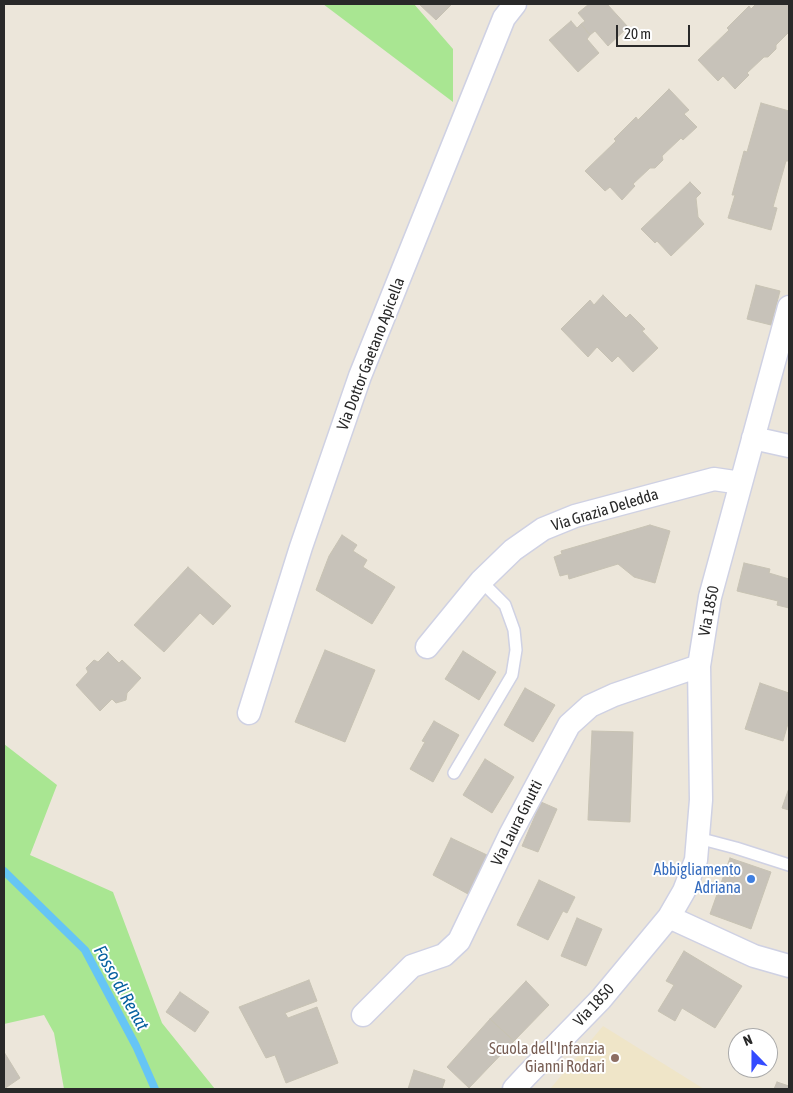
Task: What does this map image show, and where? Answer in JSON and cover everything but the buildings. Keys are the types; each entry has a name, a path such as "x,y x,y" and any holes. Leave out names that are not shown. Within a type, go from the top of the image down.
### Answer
{"street":[{"name":"Via Dottor Gaetano Apicella","path":"249,713 301,547 360,376 504,18 515,4"},
{"name":"Via 1850","path":"514,1089 601,999 669,917 684,891 696,860 701,800 699,666 710,597 789,308"},
{"path":"753,438 789,446"},
{"name":"Via Grazia Deledda","path":"427,647 481,581 513,550 542,529 575,516 714,479 742,483"},
{"name":"Via Laura Gnutti","path":"362,1016 412,966 444,954 459,941 510,835 569,725 590,706 614,695 699,666"},
{"path":"669,917 754,956 789,966"}],"lane":[{"path":"454,773 512,675 516,650 514,630 505,605 481,581"},
{"path":"698,838 789,865"}],"shaded area":[{"name":"Scuola dell'Infanzia Gianni Rodari","path":"603,1026 704,1089 550,1089"}],"green space":[{"path":"323,4 414,4 453,49 453,102"},
{"path":"4,744 57,785 30,855 113,892 162,1023 215,1089 64,1089 54,1033 44,1015 4,1024"}],"waterway":[{"name":"Fosso di Renat","path":"4,871 85,950 136,1046 155,1089"}],"place":[{"name":"Abbigliamento Adriana","path":"751,879"},
{"name":"Scuola dell'Infanzia Gianni Rodari","path":"615,1058"}]}
